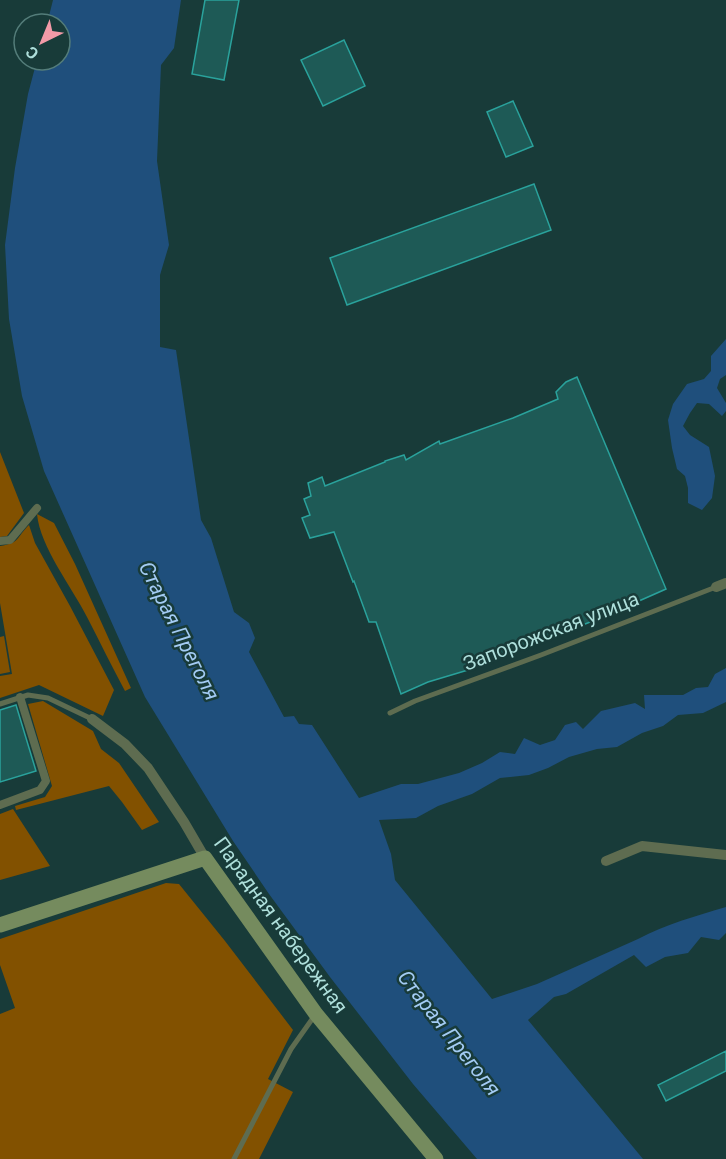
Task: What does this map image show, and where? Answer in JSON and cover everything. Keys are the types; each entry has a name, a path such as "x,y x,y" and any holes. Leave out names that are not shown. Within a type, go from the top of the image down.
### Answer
{"main road":[{"path":"0,925 205,858"},
{"name":"Парадная набережная","path":"205,858 316,1014 436,1159"}],"street":[{"path":"0,541 10,540 37,508"},
{"path":"0,805 40,790 46,781 20,697"},
{"name":"Парадная набережная","path":"92,719 125,744 148,768 205,858"},
{"path":"606,861 642,846 726,855"}],"lane":[{"name":"Запорожская улица","path":"390,713 415,701 721,585"},
{"path":"0,704 28,694 48,698 92,719"},
{"path":"234,1159 291,1049 316,1014"}],"shaded area":[{"path":"0,452 24,513 7,536 0,537"},
{"path":"37,514 54,523 131,688 125,691 81,605 50,553 39,527"},
{"path":"29,525 35,543 114,690 103,716 39,685 0,698 0,676 12,674 0,603 0,546 15,541"},
{"path":"4,636 10,672 0,674 0,637"},
{"path":"43,701 93,731 101,749 119,763 159,822 142,830 109,786 16,810 15,806 45,797 52,786 28,704"},
{"path":"13,809 50,866 0,880 0,814"},
{"path":"166,883 179,884 293,1030 268,1079 293,1092 259,1159 0,1159 0,1014 15,1008 0,965 0,939"}],"water":[{"name":"Старая Преголя","path":"53,0 181,0 174,48 161,65 157,161 169,245 160,275 160,347 176,350 201,520 211,538 234,612 249,623 255,638 249,652 284,717 294,716 299,724 312,725 359,798 401,784 418,784 459,773 500,752 515,754 524,738 540,745 555,740 565,725 576,722 583,729 601,711 635,703 645,709 644,695 683,695 696,688 708,687 715,674 726,668 726,702 703,713 678,715 663,726 642,733 617,747 597,749 569,757 529,775 500,778 472,794 438,806 416,818 379,820 391,854 395,880 492,999 537,984 659,929 726,907 726,933 719,940 701,937 688,953 665,957 646,967 634,955 566,994 554,997 528,1020 643,1159 477,1159 413,1084 269,894 233,841 145,697 44,471 22,396 9,319 5,245 28,94 34,72 72,72 72,12 50,12"},
{"path":"726,339 726,375 720,379 717,388 726,403 726,411 722,416 709,404 697,403 683,426 690,435 709,447 715,476 712,498 702,510 688,503 688,488 685,476 677,469 668,420 673,404 687,384 704,379 711,371 711,356"}],"building":[{"path":"205,0 239,0 224,80 192,74"},
{"path":"344,40 365,86 323,106 301,60"},
{"path":"513,101 533,146 506,157 487,112"},
{"path":"534,184 551,230 347,305 330,258"},
{"path":"577,377 666,589 538,643 537,640 468,670 428,682 401,694 376,622 369,622 334,532 310,538 302,518 310,515 304,499 311,496 308,483 322,477 325,486 385,461 404,455 406,460 439,441 440,444 513,418 558,399 556,392 566,382"},
{"path":"16,705 36,771 0,782 0,710"},
{"path":"726,1051 726,1071 666,1101 658,1085"}]}
